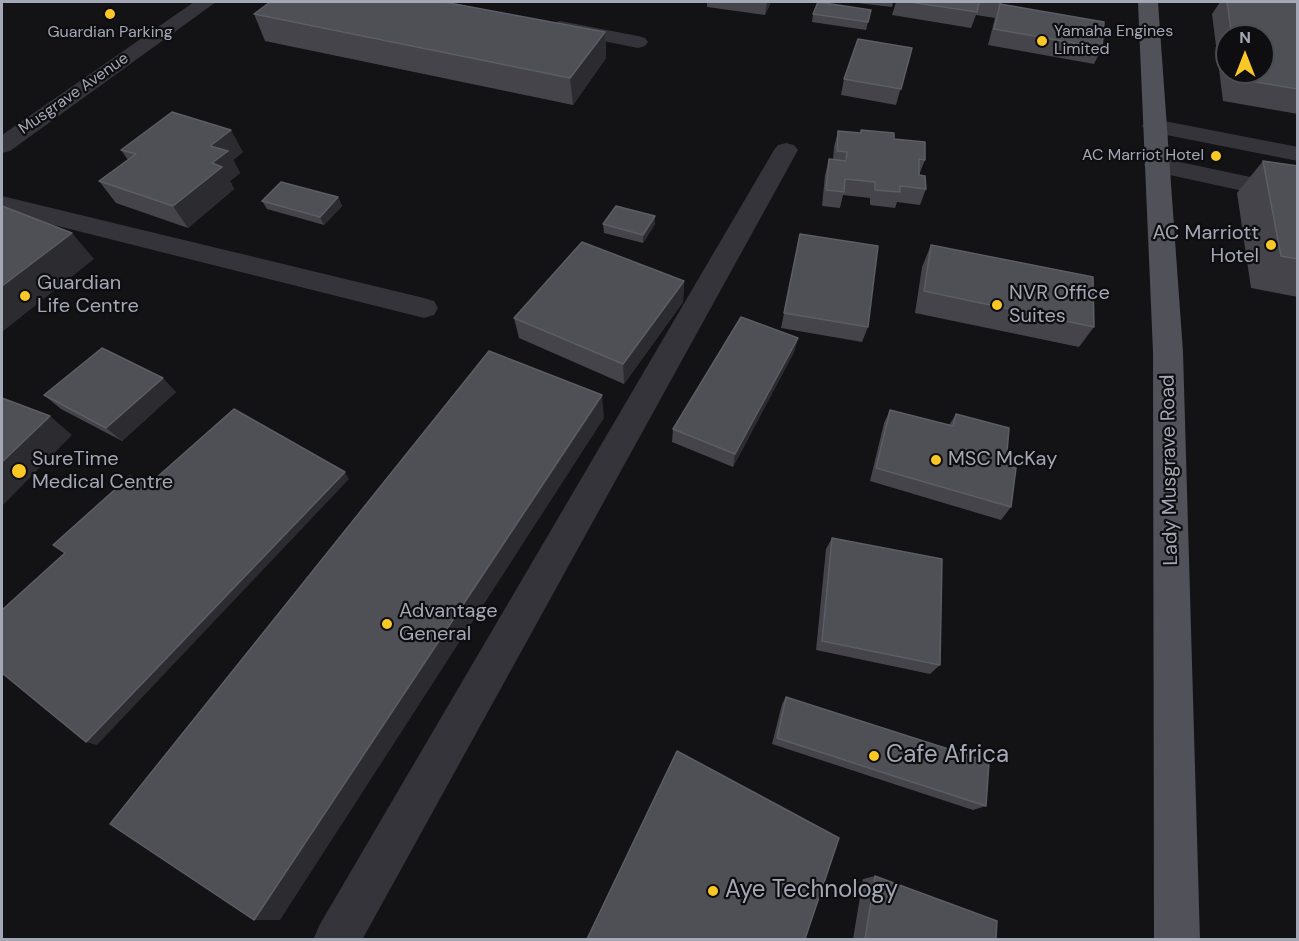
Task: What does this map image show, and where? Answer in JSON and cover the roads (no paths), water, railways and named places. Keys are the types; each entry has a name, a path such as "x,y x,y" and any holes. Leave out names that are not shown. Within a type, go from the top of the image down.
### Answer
{"main road":[{"name":"Lady Musgrave Road","path":"1148,2 1168,352 1180,931"}],"street":[{"name":"Musgrave Avenue","path":"2,146 206,2"},
{"path":"545,24 638,42"},
{"path":"1154,126 1298,154"},
{"path":"336,939 786,150"},
{"path":"1156,165 1298,195"},
{"path":"2,204 424,308"}],"place":[{"name":"Guardian Parking","path":"110,14"},
{"name":"Yamaha Engines Limited","path":"1042,41"},
{"name":"AC Marriot Hotel","path":"1216,156"},
{"name":"AC Marriott Hotel","path":"1271,245"},
{"name":"Guardian Life Centre","path":"25,296"},
{"name":"NVR Office Suites","path":"997,305"},
{"name":"MSC McKay","path":"936,460"},
{"name":"SureTime Medical Centre","path":"19,471"},
{"name":"Advantage General","path":"387,624"},
{"name":"Cafe Africa","path":"874,756"},
{"name":"Aye Technology","path":"713,891"}]}
